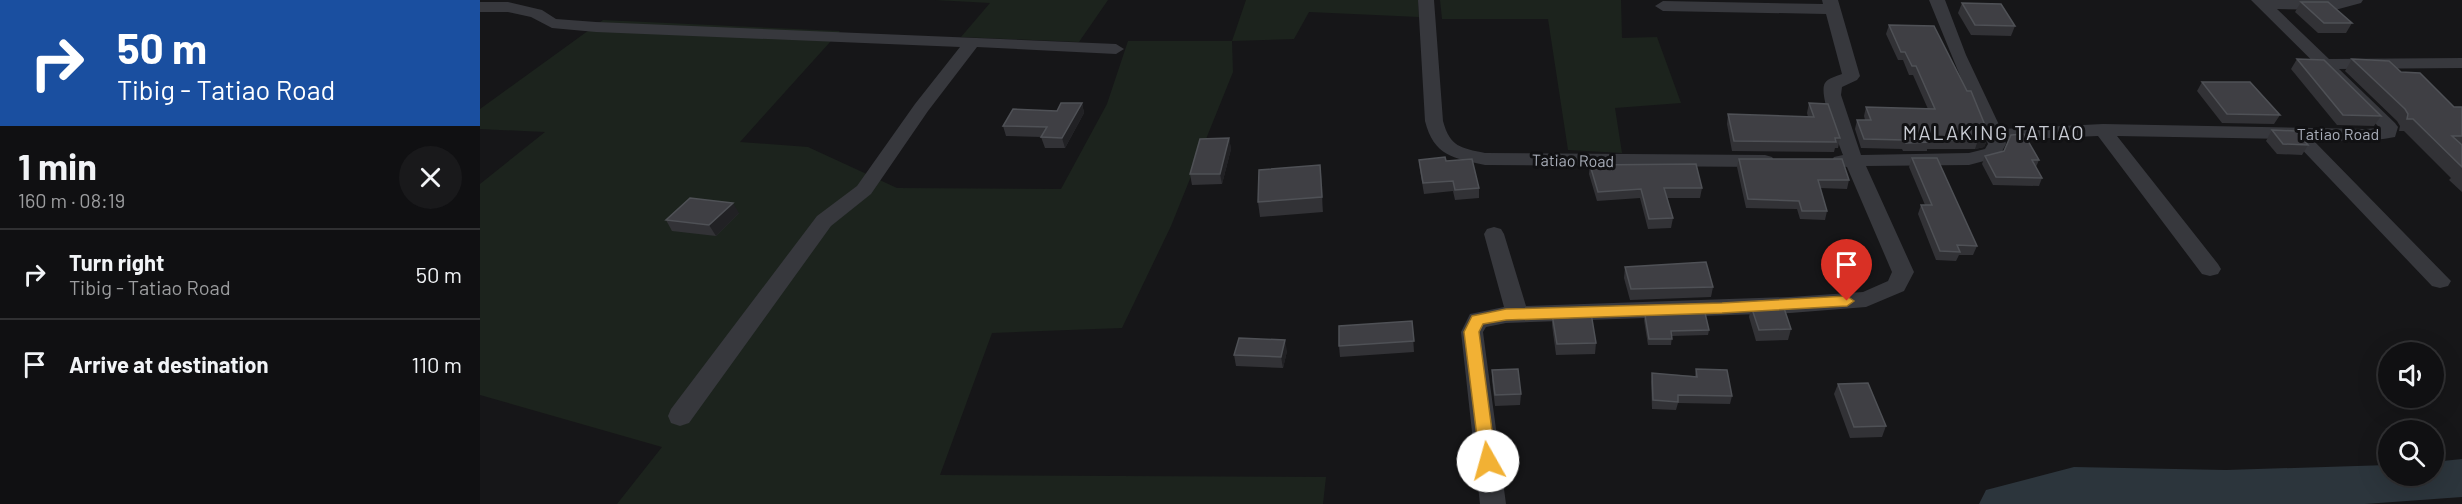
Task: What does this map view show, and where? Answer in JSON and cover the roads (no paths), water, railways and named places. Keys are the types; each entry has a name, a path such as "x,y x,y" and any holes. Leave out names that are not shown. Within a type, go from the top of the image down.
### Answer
{"street":[{"name":"Tatiao Road","path":"1426,0 1434,121 1437,138 1452,153 1497,159 1786,161"},
{"path":"1820,161 1969,159 1992,153 1997,144 1994,135 1937,0"},
{"path":"2261,2 2335,5 2355,0"},
{"name":"Tatiao Road","path":"1994,135 2103,130 2372,135 2388,133 2389,127 2261,2"},
{"path":"1493,504 1472,332 1478,320 1517,314 1790,305 1866,299 1896,286 1903,272 1854,161 1832,95 1833,84 1851,76 1831,4 1663,6"},
{"path":"480,7 508,7 536,13 552,23 596,27 1116,49"},
{"path":"680,416 824,221 864,190 921,108 971,44"},
{"path":"2323,64 2462,63"},
{"path":"2103,130 2210,269"},
{"path":"2296,134 2440,281"},
{"path":"1494,234 1517,314"}],"waterway":[{"path":"2003,504 2074,486 2226,489 2394,484 2462,478"}],"district":[{"name":"MALAKING TATIAO","path":"1994,132"}]}
